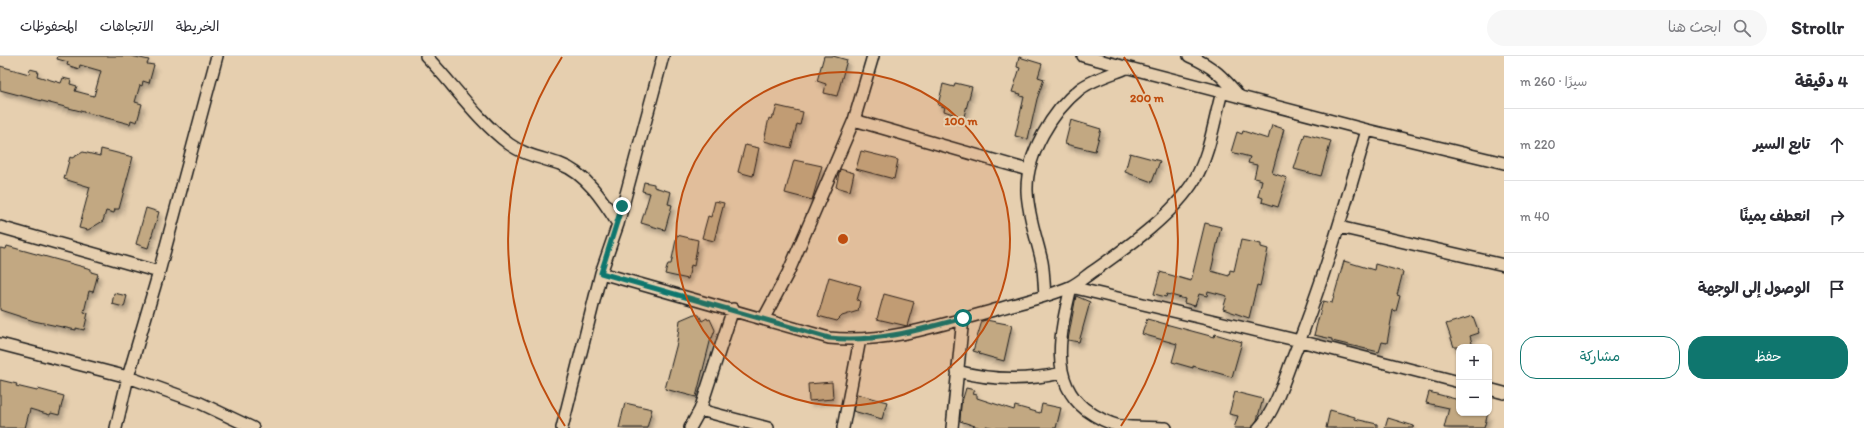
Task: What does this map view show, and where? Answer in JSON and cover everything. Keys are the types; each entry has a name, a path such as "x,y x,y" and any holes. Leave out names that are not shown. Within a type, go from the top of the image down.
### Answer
{"street":[{"path":"116,428 128,377 159,272 216,56"},
{"path":"426,56 492,129 510,145 528,155 561,164 575,172 601,198 618,224"},
{"path":"562,428 601,273 618,224 663,56"},
{"path":"764,318 788,273 854,120 873,56"},
{"path":"1083,56 1367,130 1504,163"},
{"path":"1189,56 1206,63 1216,70 1240,97"},
{"path":"1045,296 1042,263 1029,213 1027,191 1028,170 1033,154 1045,132 1063,107 1080,89 1127,68"},
{"path":"601,273 733,309 829,338 860,339 923,329 1045,296 1071,287 1116,254 1184,195 1204,163 1222,92"},
{"path":"854,120 1028,170"},
{"path":"1259,428 1277,397 1300,341 1339,227 1367,130"},
{"path":"0,227 159,272"},
{"path":"1339,227 1504,265"},
{"path":"1071,287 1300,341 1456,381"},
{"path":"1071,287 1061,329 1062,373 1064,382 1077,402 1097,418 1120,427 1166,428"},
{"path":"690,428 700,410 733,309"},
{"path":"952,428 963,318"},
{"path":"843,428 860,339"},
{"path":"0,344 128,377 200,403 253,428"},
{"path":"957,371 974,376 1009,380 1027,380 1062,373"},
{"path":"1492,390 1504,393"},
{"path":"700,410 768,428"}],"building":[{"path":"58,56 131,56 149,60 147,64 154,65 149,83 143,81 142,86 140,85 135,102 142,104 137,122 131,120 130,124 0,90 0,66 29,74 30,69 38,71 37,76 61,83 63,78 71,80 70,84 77,86 75,91 94,96 101,71 80,65 79,69 67,65 68,62 57,59"},
{"path":"824,56 833,56 847,60 837,96 824,93 826,84 817,81"},
{"path":"1019,57 1042,64 1038,77 1044,79 1037,99 1028,139 1015,136 1024,97 1020,96 1021,94 1012,92 1020,68 1017,67"},
{"path":"955,83 972,87 963,120 952,117 953,114 944,111 945,107 938,105 943,84 954,87"},
{"path":"777,106 803,112 800,125 797,124 791,148 764,141 769,118 771,119 772,116 774,116"},
{"path":"1071,120 1101,129 1095,151 1065,144"},
{"path":"1272,125 1284,129 1272,173 1287,178 1278,207 1262,202 1263,198 1258,196 1262,180 1254,178 1257,165 1248,163 1250,157 1231,152 1237,132 1242,134 1243,131 1268,139"},
{"path":"1305,134 1331,141 1321,176 1294,169"},
{"path":"745,145 759,148 753,176 738,172"},
{"path":"101,149 133,157 119,209 115,209 114,213 106,211 103,221 88,230 79,228 90,187 64,179 70,157 72,158 83,152 100,156"},
{"path":"861,151 898,160 894,179 856,169"},
{"path":"1130,153 1160,161 1152,182 1125,172"},
{"path":"794,160 822,166 812,200 785,193"},
{"path":"840,169 854,173 850,191 836,187"},
{"path":"644,182 654,184 654,187 671,192 668,204 672,205 665,230 641,223 650,193 642,191"},
{"path":"715,201 724,203 714,241 702,238 708,216 711,217"},
{"path":"146,208 159,212 148,248 136,244"},
{"path":"1205,223 1221,227 1211,271 1229,276 1230,270 1234,271 1241,240 1261,244 1261,247 1268,249 1260,286 1257,285 1249,318 1223,309 1227,296 1208,291 1207,296 1199,294 1195,306 1184,303 1185,299 1167,294 1166,297 1154,294 1160,272 1191,281"},
{"path":"677,235 698,240 694,266 691,265 688,279 665,274 668,264 671,264"},
{"path":"7,246 91,269 91,272 98,274 93,292 89,291 84,312 88,313 84,330 76,328 76,330 34,321 0,310 0,248 6,249"},
{"path":"1344,261 1374,270 1375,264 1403,272 1397,295 1400,296 1396,311 1393,310 1387,343 1382,342 1379,352 1332,341 1332,339 1314,335 1323,301 1332,303"},
{"path":"829,277 861,286 857,300 860,301 858,311 842,316 837,321 818,316"},
{"path":"114,293 127,296 124,307 112,304"},
{"path":"884,294 914,302 907,326 877,319"},
{"path":"1076,296 1090,302 1079,342 1068,340"},
{"path":"694,314 699,315 702,321 707,318 708,320 710,319 715,330 711,338 696,397 665,389 677,343 680,320"},
{"path":"1473,316 1479,333 1470,336 1472,344 1456,344 1456,347 1454,347 1446,324"},
{"path":"1147,319 1214,337 1215,334 1242,342 1232,377 1193,366 1193,368 1172,362 1177,344 1142,334"},
{"path":"986,320 1012,325 1004,361 973,351 982,321"},
{"path":"0,380 17,384 16,386 37,391 38,389 64,396 59,415 51,413 50,415 30,409 25,428 0,428"},
{"path":"832,382 833,399 809,401 808,384"},
{"path":"966,388 975,390 973,394 977,395 977,398 1014,410 1015,406 1040,413 1042,404 1061,408 1056,428 995,428 986,426 986,428 981,428 960,421 961,405"},
{"path":"1235,392 1263,399 1257,420 1252,428 1234,428 1238,416 1229,414"},
{"path":"1429,392 1456,399 1456,416 1487,416 1484,428 1444,428 1449,408 1426,403"},
{"path":"857,394 887,402 882,419 853,411"},
{"path":"625,403 652,409 647,428 619,428"},
{"path":"1330,410 1355,417 1355,419 1377,424 1377,428 1326,428"},
{"path":"1388,418 1414,426 1413,428 1385,428"}],"route":[{"path":"622,206 618,224 601,273 733,309 829,338 847,340 860,339 923,329 963,318"}]}
